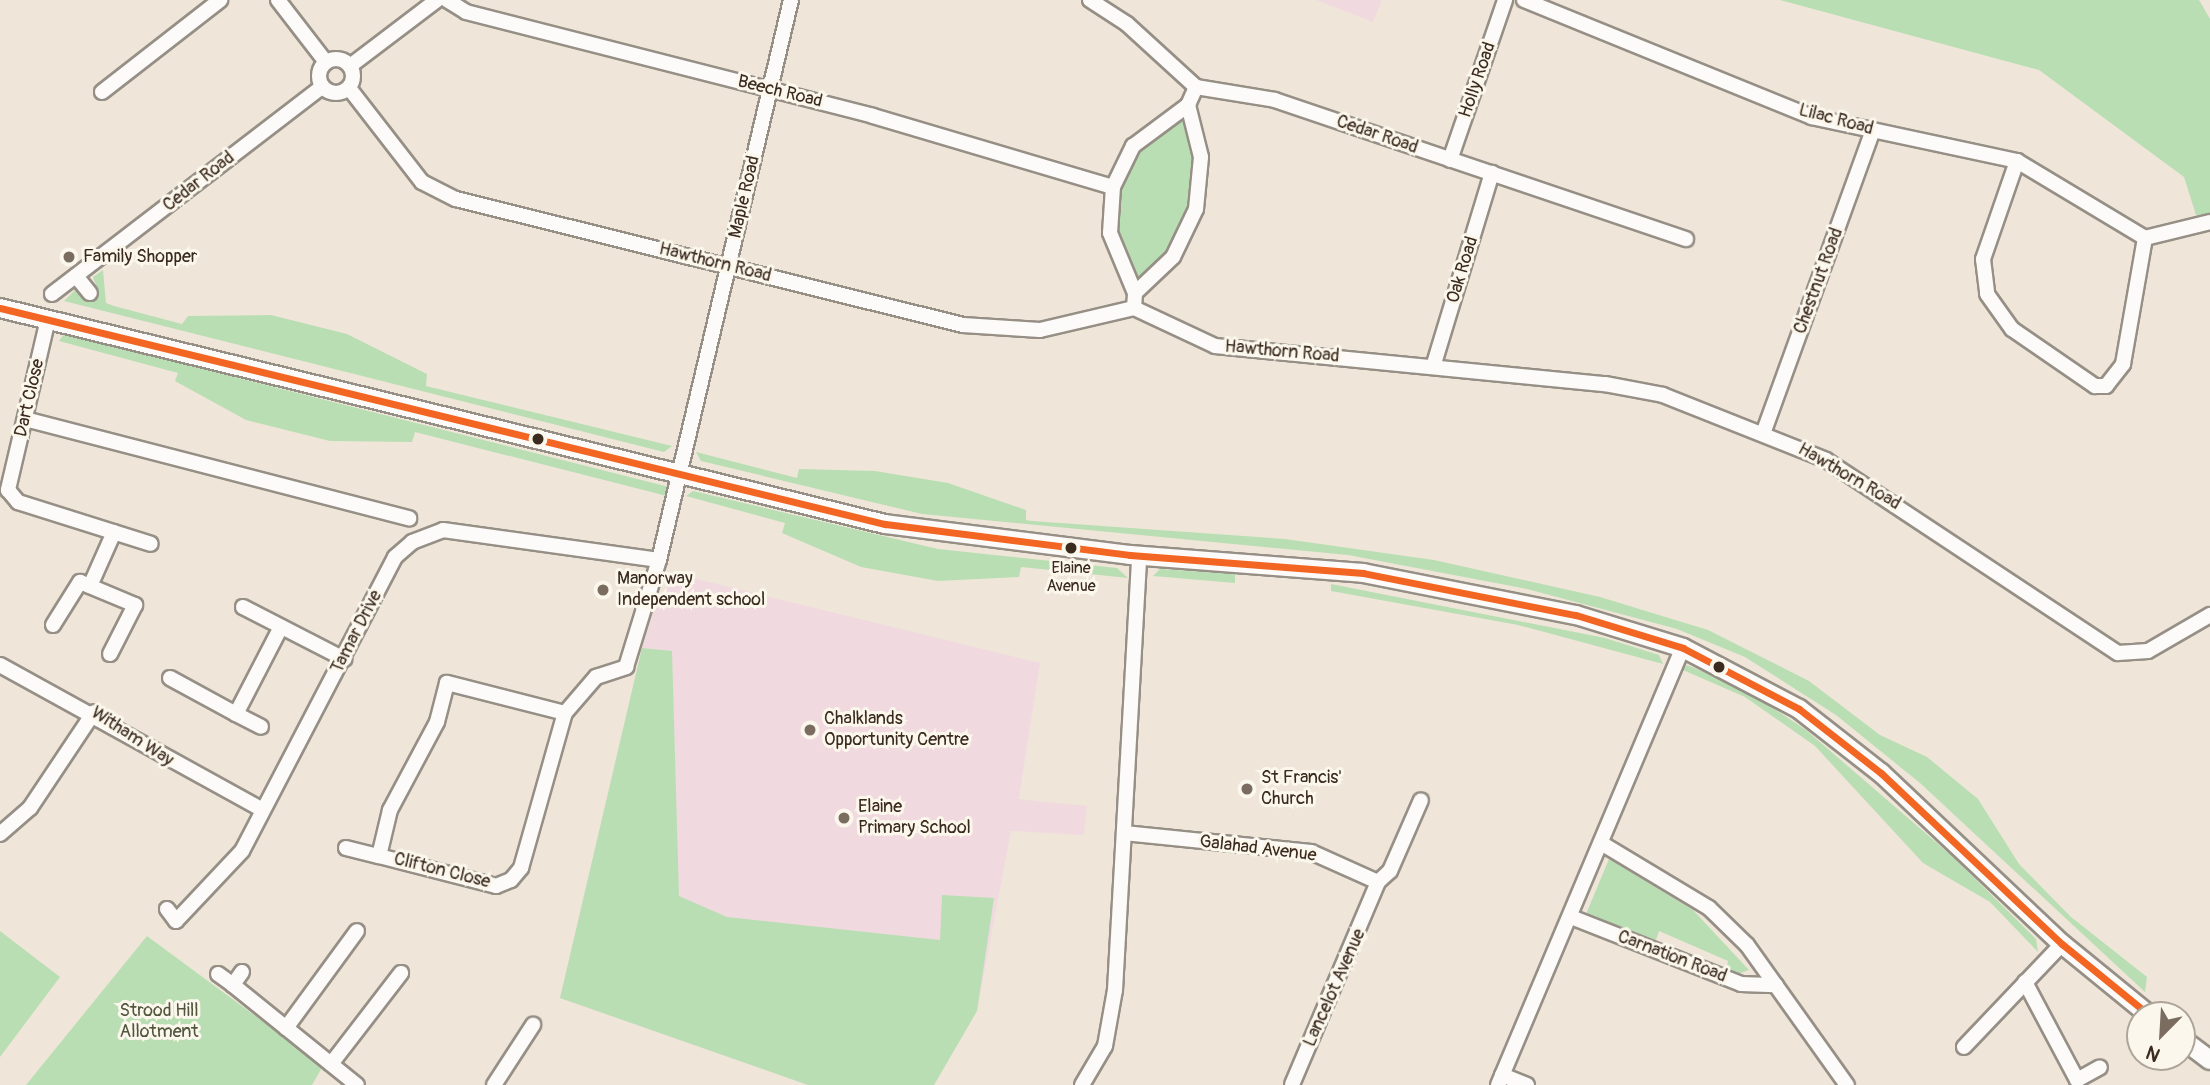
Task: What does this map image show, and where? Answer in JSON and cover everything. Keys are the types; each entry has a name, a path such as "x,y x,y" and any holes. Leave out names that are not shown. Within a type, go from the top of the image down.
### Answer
{"street":[{"path":"102,92 220,0"},
{"path":"278,0 326,62 350,66 437,0"},
{"name":"Beech Road","path":"447,0 466,12 770,90 1113,187"},
{"name":"Maple Road","path":"679,475 791,0"},
{"path":"1090,0 1127,24 1196,87 1188,106 1133,146 1113,187 1110,233 1134,301 1173,257 1196,209 1201,157 1188,106"},
{"name":"Holly Road","path":"1450,160 1505,0"},
{"name":"Lilac Road","path":"1524,0 1812,117 2017,161 2145,238"},
{"path":"326,62 319,71 322,87 338,94 349,88 350,66"},
{"name":"Cedar Road","path":"52,295 322,87"},
{"name":"Cedar Road","path":"1196,87 1275,100 1686,239"},
{"name":"Hawthorn Road","path":"349,88 414,172 437,192 728,266 1002,331 1071,327 1134,301 1215,346 1605,384 1664,395 1764,431 1826,460 2118,653 2148,651 2210,615"},
{"name":"Chestnut Road","path":"1764,431 1873,130"},
{"path":"2017,161 1983,258 1987,294 2021,336 2095,386 2106,386 2123,364 2145,238 2210,222"},
{"name":"Oak Road","path":"1433,367 1492,173"},
{"path":"76,276 90,293"},
{"path":"0,308 885,524 1139,556 1363,573 1576,615 1683,648 1799,709 1881,773 2062,944 2132,1001"},
{"name":"Dart Close","path":"48,319 8,490 18,502 151,544"},
{"path":"25,419 409,518"},
{"name":"Clifton Close","path":"565,713 447,683 438,722 390,810 379,856 496,886 511,880 521,868 565,713 596,677 626,667 659,560 679,475"},
{"path":"90,586 114,532"},
{"name":"Tamar Drive","path":"167,909 176,921 221,880 263,810 395,557 426,533 470,533 659,560"},
{"path":"1082,1085 1111,1025 1139,556"},
{"path":"53,625 80,582 135,605 110,654"},
{"path":"243,607 344,659"},
{"path":"236,714 281,627"},
{"path":"1527,1085 1501,1080 1683,648"},
{"name":"Witham Way","path":"0,665 94,712 184,770 263,810"},
{"path":"170,678 261,727"},
{"path":"0,834 30,808 94,712"},
{"name":"Lancelot Avenue","path":"1292,1085 1378,886 1389,873 1421,800"},
{"name":"Galahad Avenue","path":"1124,833 1311,852 1378,886"},
{"path":"1601,843 1709,908 1776,985 1847,1085"},
{"path":"346,848 379,856"},
{"name":"Carnation Road","path":"1571,917 1741,984 1776,985"},
{"path":"286,1028 357,931"},
{"path":"1964,1047 2062,944"},
{"path":"233,985 242,972"},
{"path":"331,1064 401,973"},
{"path":"218,974 357,1085"},
{"path":"2025,982 2077,1080 2100,1067"},
{"path":"494,1085 533,1025"}],"shaded area":[{"path":"1316,0 1382,0 1373,22"},
{"name":"Elaine Primary School","path":"672,573 1040,663 1019,799 1087,806 1084,835 1011,831 977,1011 934,1085 808,1085 560,998 642,648 658,594 667,590"}],"green space":[{"path":"1780,0 2199,0 2210,19 2210,214 2196,215 2184,177 2039,70"},
{"path":"1186,113 1197,157 1192,208 1170,254 1138,285 1116,232 1120,189 1138,150"},
{"path":"103,270 106,303 114,306 182,324 188,316 271,315 347,334 427,374 426,386 672,446 664,452 64,301 77,288 89,296 98,291 93,277"},
{"path":"64,334 669,487 667,496 415,432 412,442 330,441 246,420 175,381 178,373 59,341"},
{"path":"696,452 797,478 799,469 875,471 948,483 1026,510 1026,520 1032,521 1285,539 1434,560 1600,597 1708,630 1809,681 1880,735 1927,757 1978,799 2019,864 2071,917 2147,977 2145,992 1920,783 1836,715 1745,657 1677,629 1527,589 1348,555 922,514 701,461"},
{"path":"693,491 938,549 1117,568 1128,578 1021,567 1019,577 938,581 861,567 782,533 785,523 686,496"},
{"path":"1160,569 1235,574 1235,583 1153,576"},
{"path":"1331,584 1605,638 1659,655 1663,664 1518,625 1331,591"},
{"path":"642,648 672,651 679,896 727,917 940,940 942,895 994,898 977,1011 934,1085 808,1085 560,998"},
{"path":"1687,665 1743,688 1806,730 1952,856 2036,939 2038,952 1990,902 1923,863 1815,746 1745,697 1683,670"},
{"path":"1609,859 1693,910 1749,970 1735,975 1726,971 1728,961 1659,931 1656,940 1586,914"},
{"path":"0,931 60,977 0,1057"},
{"name":"Strood Hill Allotment","path":"147,936 323,1066 312,1085 26,1085"}],"transit line":[{"path":"0,308 885,524 1130,555 1363,573 1576,615 1683,648 1799,709 1881,773 2062,944 2132,1001"}],"place":[{"name":"Family Shopper","path":"69,257"},
{"name":"Elaine Avenue","path":"1071,548"},
{"name":"Manorway Independent school","path":"603,590"},
{"name":"Chalklands Opportunity Centre","path":"810,730"},
{"name":"St Francis' Church","path":"1247,789"},
{"name":"Elaine Primary School","path":"844,818"}]}
